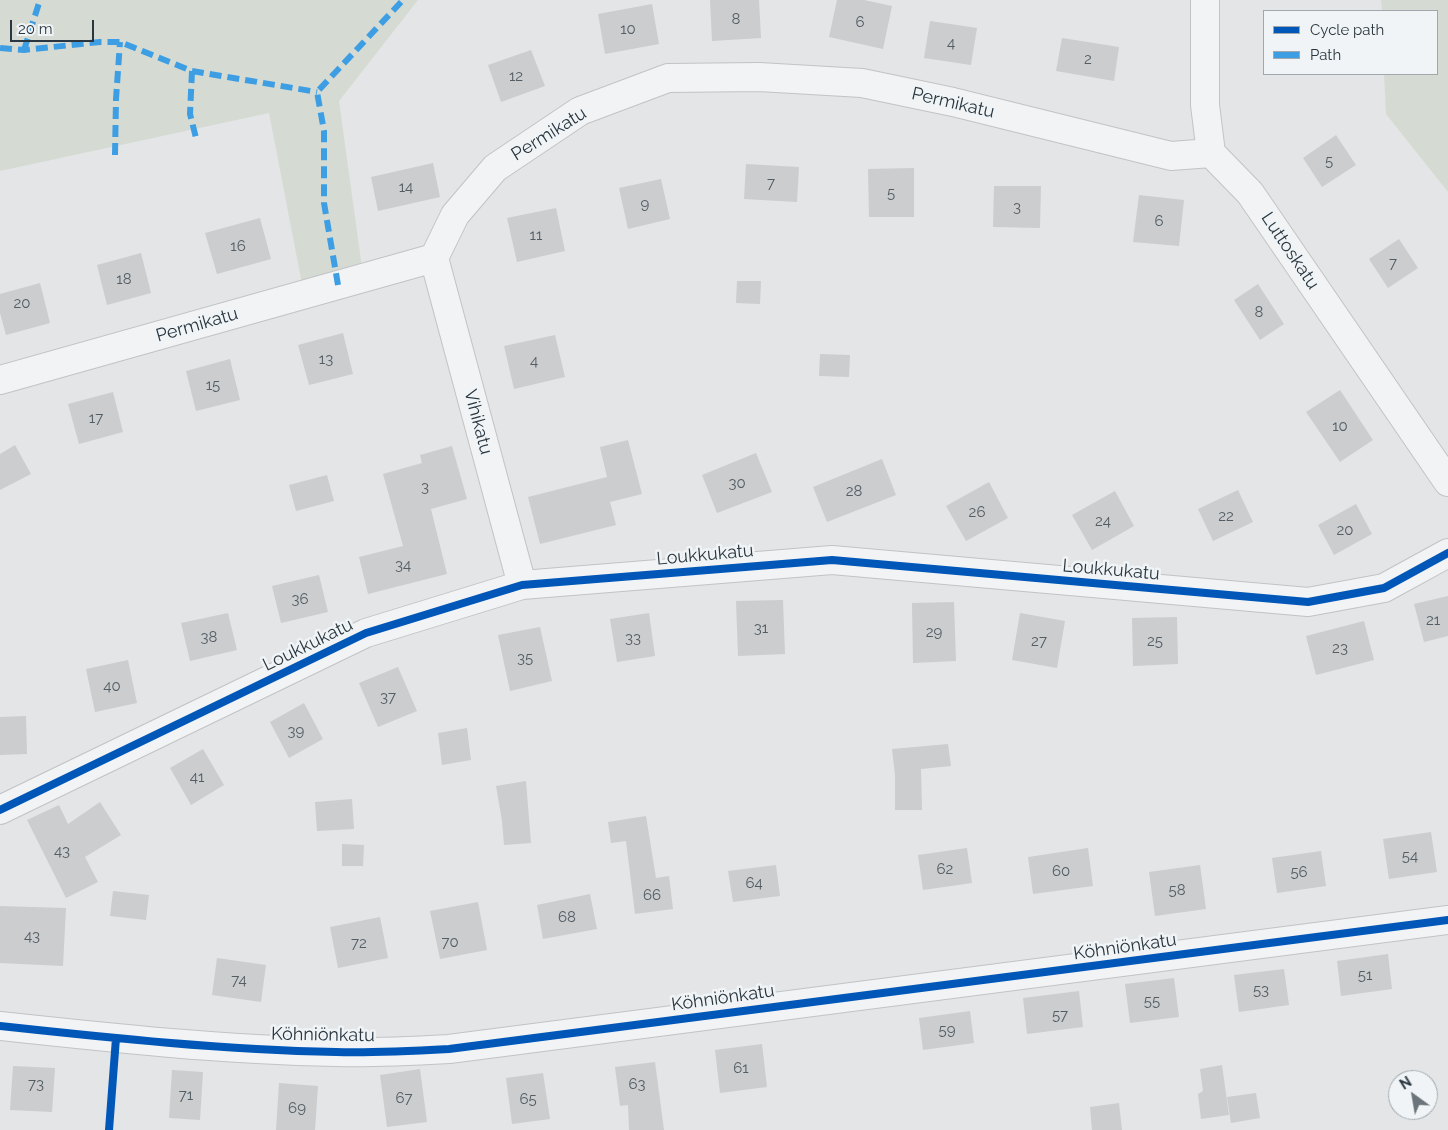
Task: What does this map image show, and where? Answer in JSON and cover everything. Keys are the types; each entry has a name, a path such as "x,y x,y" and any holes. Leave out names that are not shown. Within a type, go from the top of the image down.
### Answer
{"street":[{"path":"1205,0 1205,105 1211,153"},
{"name":"Permikatu","path":"0,380 434,258 456,215 495,168 580,111 668,78 758,77 862,83 953,102 1171,156 1211,153"},
{"name":"Luttoskatu","path":"1211,153 1250,193 1448,482"},
{"name":"Vihikatu","path":"434,258 522,585"},
{"name":"Loukkukatu","path":"0,810 366,633 522,585 832,560 1308,602 1384,588 1448,553"},
{"name":"Köhniönkatu","path":"0,1026 116,1038 282,1050 337,1052 449,1049 1448,920"}],"shaded area":[{"path":"0,0 418,0 339,101 362,268 302,284 269,113 0,171"},
{"path":"1381,0 1448,0 1448,192 1386,114 1384,75 1438,75 1438,10 1382,10"}],"building":[{"path":"710,0 759,0 761,38 712,41"},
{"path":"837,0 864,0 892,6 883,49 829,37"},
{"path":"652,4 659,44 605,54 598,14"},
{"path":"930,21 977,28 971,65 924,58"},
{"path":"1062,38 1119,47 1114,81 1056,71"},
{"path":"531,50 545,86 501,102 488,65"},
{"path":"1336,135 1356,165 1322,187 1303,158"},
{"path":"433,163 440,197 378,211 371,177"},
{"path":"746,164 799,167 797,202 744,199"},
{"path":"914,168 914,217 869,217 868,169"},
{"path":"661,179 670,219 628,229 619,188"},
{"path":"994,186 1041,186 1040,228 993,227"},
{"path":"1139,195 1184,200 1179,246 1133,242"},
{"path":"556,208 565,251 517,262 507,218"},
{"path":"260,218 271,259 217,274 205,233"},
{"path":"1399,239 1418,268 1388,288 1369,259"},
{"path":"141,253 151,293 107,305 97,265"},
{"path":"737,281 761,281 760,304 736,303"},
{"path":"40,283 50,323 6,335 0,313 0,294"},
{"path":"1258,284 1284,324 1260,340 1234,300"},
{"path":"343,333 353,374 309,385 298,345"},
{"path":"555,335 565,377 514,389 504,346"},
{"path":"820,354 850,355 849,377 819,376"},
{"path":"230,359 240,400 196,411 186,371"},
{"path":"1340,390 1373,440 1340,462 1306,412"},
{"path":"113,392 123,432 79,444 68,404"},
{"path":"628,440 642,494 610,502 616,525 540,544 528,497 607,477 600,447"},
{"path":"15,445 31,474 0,490 0,454"},
{"path":"452,446 467,499 431,509 447,574 368,594 359,557 403,546 383,474 422,463 420,455"},
{"path":"756,453 772,492 717,513 702,475"},
{"path":"882,459 896,495 827,522 813,487"},
{"path":"327,475 334,501 296,511 289,485"},
{"path":"989,482 1008,518 966,541 946,506"},
{"path":"1238,490 1253,522 1213,541 1198,509"},
{"path":"1115,491 1134,526 1092,550 1072,515"},
{"path":"1356,504 1372,534 1334,555 1318,525"},
{"path":"319,575 328,612 281,623 272,586"},
{"path":"1448,596 1448,636 1424,642 1414,604"},
{"path":"783,600 785,654 738,656 736,601"},
{"path":"954,602 956,661 913,663 912,603"},
{"path":"228,613 237,650 190,661 181,623"},
{"path":"649,613 655,656 617,662 610,619"},
{"path":"1020,613 1065,621 1057,668 1012,660"},
{"path":"1177,617 1178,664 1133,666 1132,618"},
{"path":"1364,621 1374,660 1316,675 1306,636"},
{"path":"540,627 552,681 510,691 498,635"},
{"path":"128,660 137,703 95,712 86,669"},
{"path":"398,667 417,711 378,727 359,683"},
{"path":"304,703 323,739 289,758 270,722"},
{"path":"26,716 27,754 0,755 0,717"},
{"path":"467,728 471,760 442,765 438,733"},
{"path":"948,744 951,766 921,769 922,810 895,810 895,775 892,749"},
{"path":"203,749 224,785 191,805 170,768"},
{"path":"526,781 531,843 504,845 496,786"},
{"path":"352,799 354,829 317,831 315,802"},
{"path":"100,802 121,835 85,857 98,882 66,898 27,820 59,805 68,824"},
{"path":"646,816 656,878 669,876 673,909 635,914 626,841 611,843 608,822"},
{"path":"1431,832 1437,872 1389,879 1383,839"},
{"path":"342,844 364,845 363,866 342,866"},
{"path":"967,848 972,883 923,890 918,855"},
{"path":"1088,848 1093,886 1033,894 1028,857"},
{"path":"1321,851 1326,886 1277,893 1272,858"},
{"path":"776,865 780,896 733,902 728,871"},
{"path":"1200,865 1206,909 1155,916 1149,872"},
{"path":"113,891 149,895 146,920 110,916"},
{"path":"590,894 597,929 543,939 537,905"},
{"path":"478,902 487,950 440,959 430,911"},
{"path":"0,906 66,908 63,966 0,963"},
{"path":"380,917 388,958 338,968 330,927"},
{"path":"1388,954 1392,989 1341,996 1337,961"},
{"path":"217,958 266,965 261,1002 212,995"},
{"path":"1284,969 1289,1005 1239,1012 1234,975"},
{"path":"1174,978 1179,1017 1130,1023 1125,984"},
{"path":"1079,991 1083,1027 1027,1034 1023,998"},
{"path":"970,1011 974,1043 923,1050 919,1018"},
{"path":"762,1044 767,1087 720,1093 715,1050"},
{"path":"655,1062 664,1130 629,1130 628,1105 620,1106 615,1067"},
{"path":"1222,1065 1229,1115 1201,1119 1198,1094 1203,1091 1200,1069"},
{"path":"13,1066 55,1068 52,1112 10,1110"},
{"path":"420,1069 427,1122 387,1127 380,1075"},
{"path":"172,1070 203,1072 200,1120 169,1118"},
{"path":"543,1073 550,1119 512,1124 506,1078"},
{"path":"279,1083 318,1086 315,1130 276,1130"},
{"path":"1256,1093 1260,1118 1231,1123 1227,1097"},
{"path":"1119,1103 1122,1130 1092,1130 1090,1107"}],"marked path":[{"path":"24,50 40,0"},
{"path":"338,285 324,203 324,131 317,92 403,0"},
{"path":"0,48 24,50 100,42 120,42 192,71 317,92"},
{"path":"115,155 120,42"},
{"path":"192,71 190,114 197,142"}],"cycle path":[{"path":"0,810 366,633 522,585 832,560 1308,602 1384,588 1448,553"},
{"path":"0,1026 252,1049 350,1052 449,1049 1448,920"},
{"path":"109,1130 116,1038"}]}
